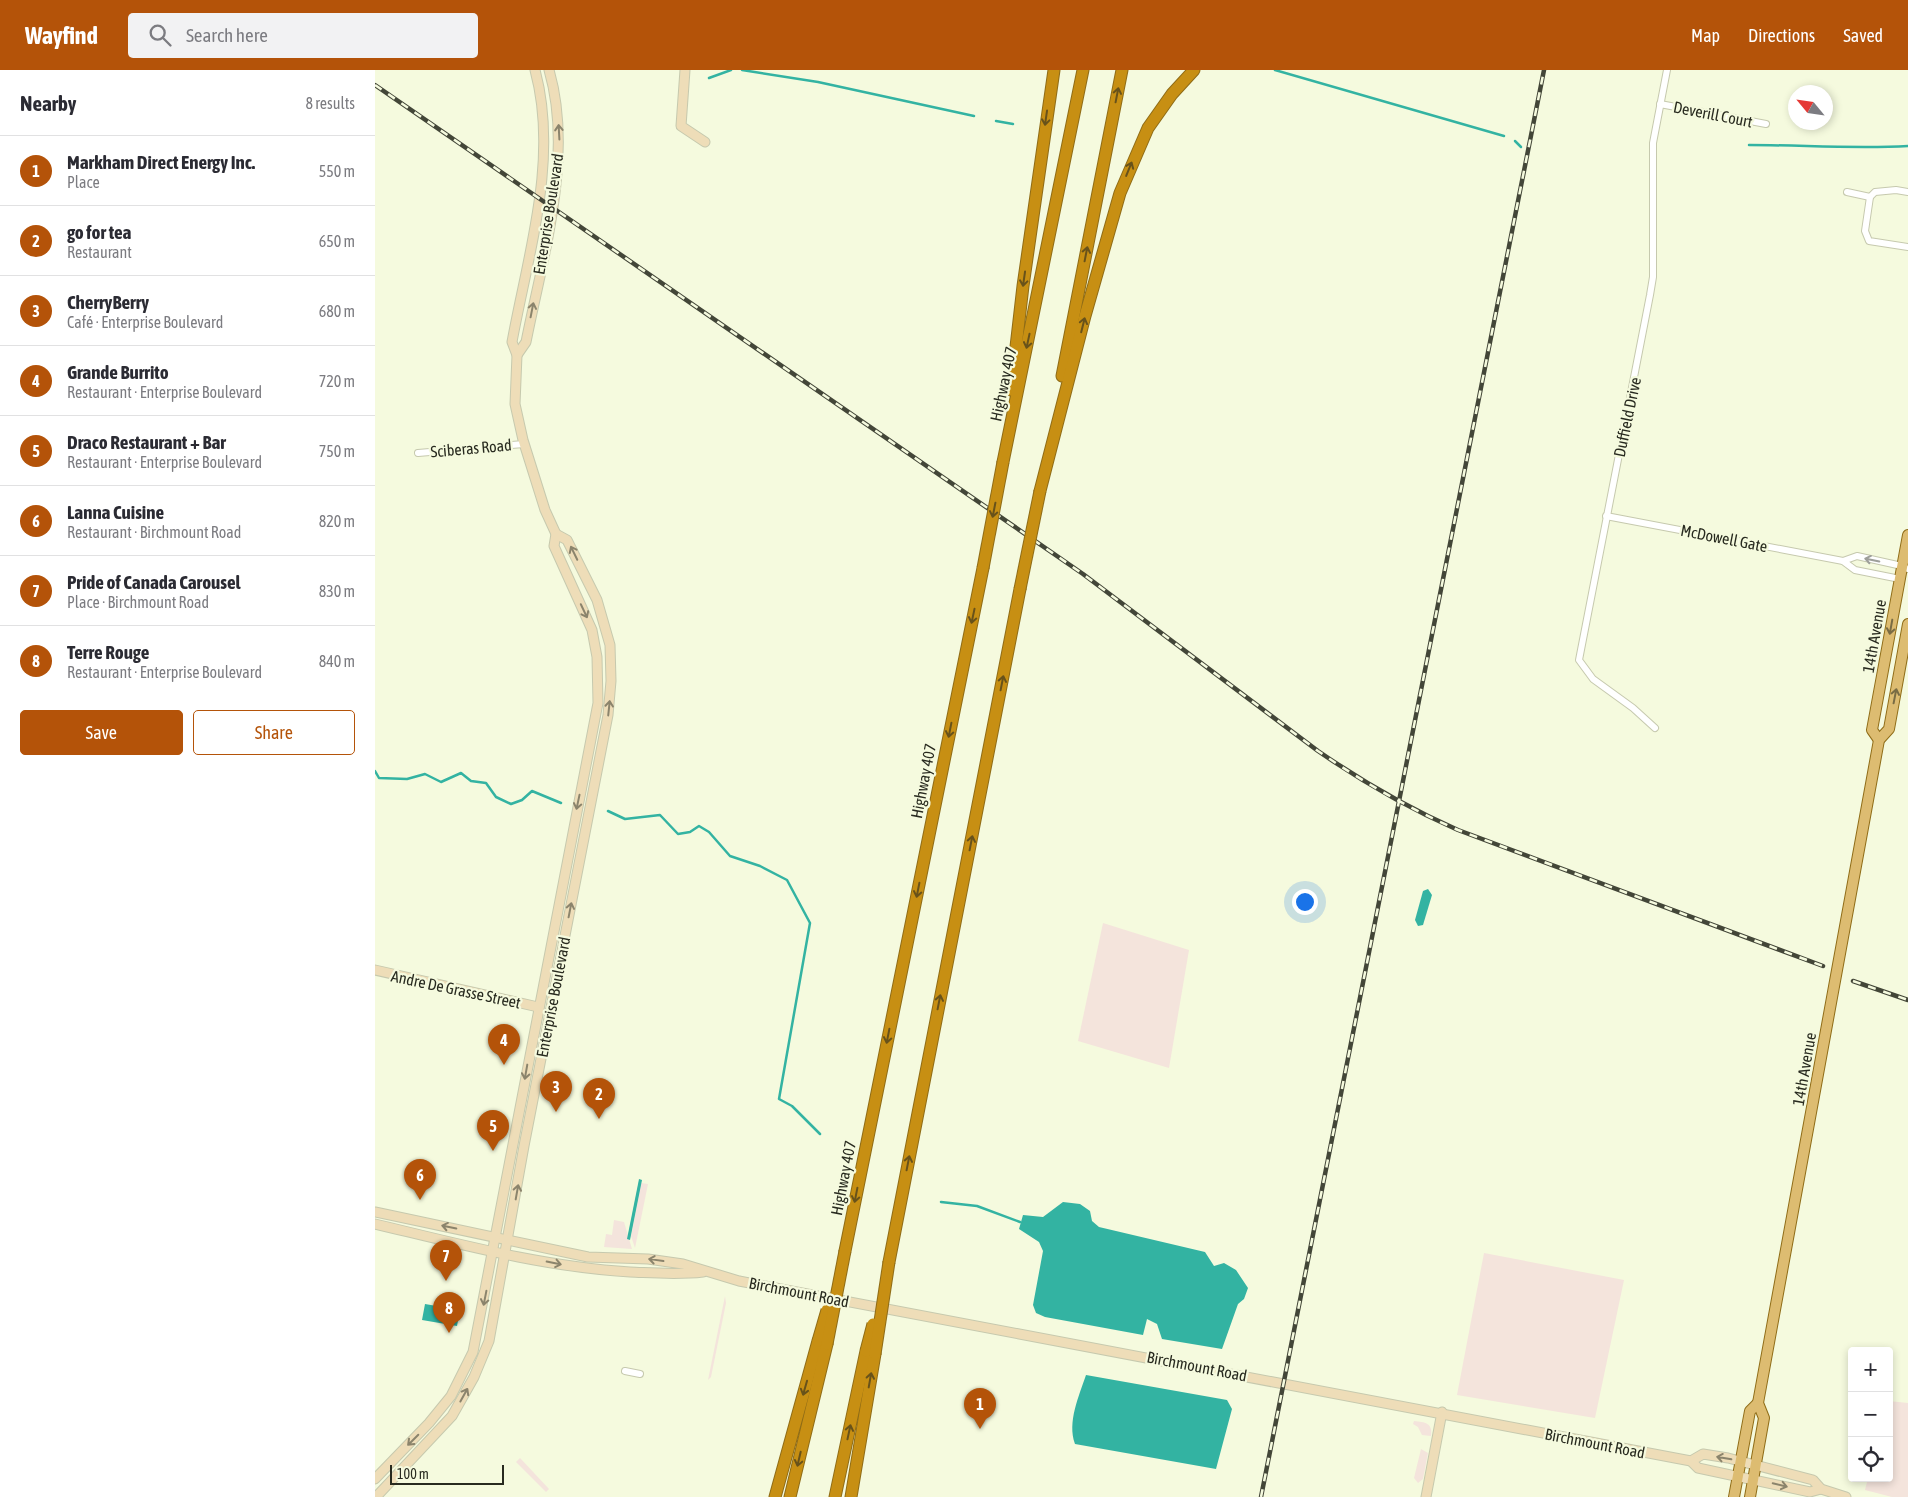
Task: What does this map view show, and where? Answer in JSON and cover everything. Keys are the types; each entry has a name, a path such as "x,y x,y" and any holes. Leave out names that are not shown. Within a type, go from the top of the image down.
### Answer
{"highway":[{"path":"1003,462 1023,286 1054,70"},
{"name":"Highway 407","path":"791,1497 823,1343 845,1251 1083,70"},
{"path":"835,1497 870,1353 889,1262 1122,70"},
{"path":"1040,491 1120,193 1148,128 1173,94 1194,70"},
{"path":"775,1497 823,1343"},
{"path":"851,1497 870,1353"}],"main road":[{"name":"Enterprise Boulevard","path":"375,1479 429,1423 451,1396 473,1352 497,1238 538,1007 598,703 597,657 592,630 554,546 556,534 545,510 524,444 515,404 517,355 512,342 544,163 543,115 535,70"},
{"name":"Enterprise Boulevard","path":"517,355 526,342 557,177 558,119 549,70"},
{"path":"685,70 681,126 705,142"},
{"name":"Enterprise Boulevard","path":"376,1497 452,1416 475,1377 489,1341 608,715 611,681 610,645 597,600 567,540 556,534"},
{"name":"14th Avenue","path":"1879,740 1872,730 1900,579 1905,567 1908,536"},
{"name":"14th Avenue","path":"1750,1497 1764,1418 1758,1403 1879,740 1889,729 1908,624"},
{"name":"Andre De Grasse Street","path":"375,970 538,1007"},
{"name":"Birchmount Road","path":"375,1212 588,1257 648,1259 683,1264 703,1272 739,1281 1442,1412 1691,1461 1698,1468 1810,1492 1821,1489"},
{"name":"Birchmount Road","path":"375,1224 506,1254 589,1269 681,1275 703,1272"},
{"name":"14th Avenue","path":"1734,1497 1750,1411 1758,1403"},
{"path":"1426,1497 1442,1412"},
{"name":"Birchmount Road","path":"1691,1461 1703,1454 1757,1465 1813,1480 1821,1489 1847,1497"}],"street":[{"name":"Duffield Drive","path":"1655,728 1633,708 1593,679 1579,660 1653,277 1652,164 1660,104 1667,70"},
{"name":"Deverill Court","path":"1660,104 1766,124"},
{"path":"1908,192 1896,190 1875,192 1870,197 1865,231 1869,241 1908,247"},
{"path":"1847,192 1870,197"},
{"name":"Sciberas Road","path":"418,453 524,444"},
{"name":"McDowell Gate","path":"1606,516 1843,561 1855,570 1900,579"},
{"name":"McDowell Gate","path":"1843,561 1857,556 1905,567"},
{"path":"538,1007 551,1009"},
{"path":"625,1371 640,1374"}],"shaded area":[{"path":"1103,923 1189,950 1169,1068 1078,1041"},
{"path":"641,1183 648,1184 635,1248 631,1236"},
{"path":"614,1220 624,1222 632,1249 604,1247 606,1234 612,1235"},
{"path":"1484,1253 1624,1280 1595,1418 1457,1395"},
{"path":"725,1296 726,1303 711,1377 708,1380"},
{"path":"1893,1401 1908,1403 1908,1497 1892,1497 1865,1490 1867,1482 1893,1482"},
{"path":"1414,1421 1427,1424 1431,1428 1431,1436 1422,1435 1418,1427 1413,1424"},
{"path":"1421,1449 1428,1453 1423,1479 1418,1483 1414,1478"},
{"path":"520,1458 549,1489 546,1492 516,1462"}],"water":[{"path":"1428,889 1432,895 1423,925 1418,926 1415,920 1423,891"},
{"path":"639,1179 642,1180 630,1240 627,1239"},
{"path":"1063,1202 1080,1204 1090,1211 1092,1221 1099,1227 1205,1252 1214,1266 1224,1263 1236,1270 1248,1288 1244,1299 1238,1304 1222,1349 1162,1339 1157,1324 1147,1319 1143,1335 1045,1317 1036,1313 1033,1305 1043,1251 1039,1242 1019,1229 1023,1215 1043,1217"},
{"path":"425,1304 460,1310 457,1326 422,1320"},
{"path":"1086,1375 1227,1400 1232,1409 1216,1469 1075,1444 1072,1427 1073,1418"}],"waterway":[{"path":"709,78 731,70"},
{"path":"742,70 818,82 974,116"},
{"path":"1275,70 1504,136"},
{"path":"996,121 1013,124"},
{"path":"1515,141 1521,147"},
{"path":"1749,145 1908,146"},
{"path":"375,771 379,778 407,779 425,774 441,782 461,773 471,781 486,783 496,797 511,804 522,800 532,791 561,803"},
{"path":"608,811 625,819 660,815 678,834 690,832 699,826 709,832 730,856 760,866 787,880 810,923 779,1099 792,1106 820,1134"},
{"path":"941,1202 977,1206 1020,1222"}],"railway":[{"path":"1261,1497 1544,70"},
{"path":"375,85 1083,574 1318,751 1369,784 1421,813 1458,830 1823,966"},
{"path":"1853,981 1908,1000"}],"place":[{"name":"Grande Burrito","path":"504,1065"},
{"name":"CherryBerry","path":"556,1112"},
{"name":"go for tea","path":"599,1119"},
{"name":"Draco Restaurant + Bar","path":"493,1151"},
{"name":"Lanna Cuisine","path":"420,1200"},
{"name":"Pride of Canada Carousel","path":"446,1281"},
{"name":"Terre Rouge","path":"449,1333"},
{"name":"Markham Direct Energy Inc.","path":"980,1429"}]}
